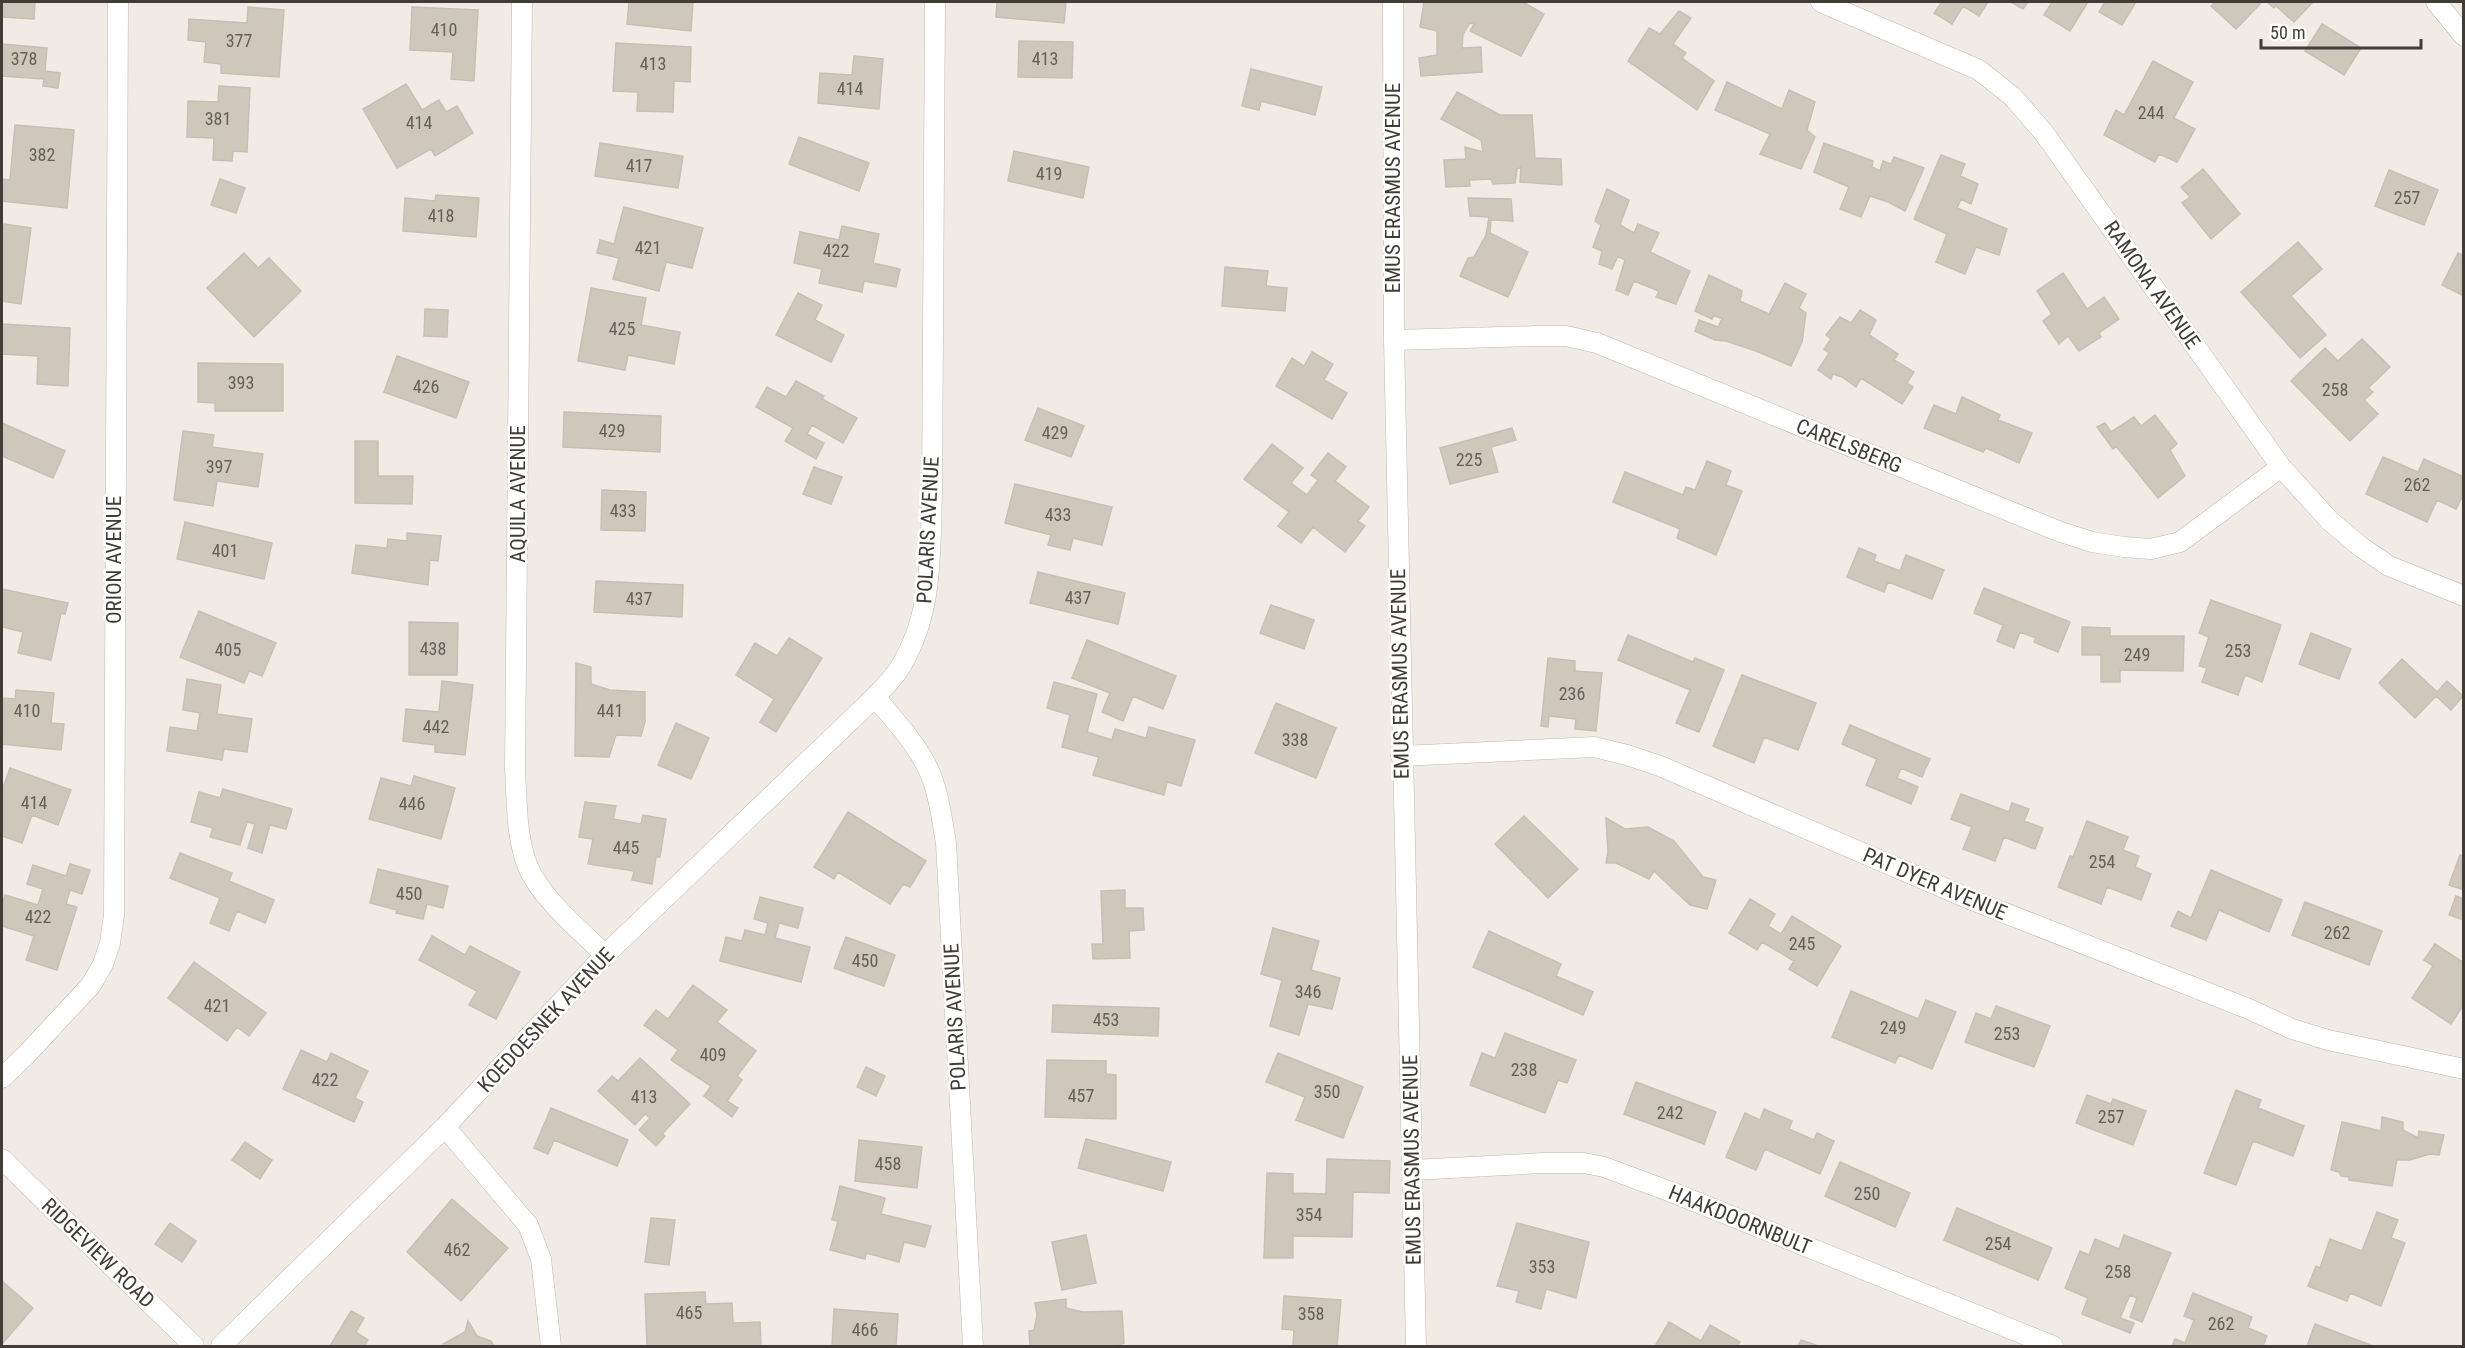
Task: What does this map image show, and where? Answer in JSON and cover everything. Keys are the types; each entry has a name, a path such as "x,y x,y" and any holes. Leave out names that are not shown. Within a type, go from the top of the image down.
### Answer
{"street":[{"name":"ORION AVENUE","path":"2,1078 91,985 103,964 110,943 114,915 118,2"},
{"name":"AQUILA AVENUE","path":"522,2 515,770 520,837 528,868 546,895 605,955"},
{"name":"POLARIS AVENUE","path":"935,2 930,568 925,612 912,643 898,670 875,697 905,734 931,776 938,797 946,843 973,1347"},
{"name":"EMUS ERASMUS AVENUE","path":"1393,2 1394,340 1401,756 1416,1347"},
{"name":"RAMONA AVENUE","path":"1821,2 1979,70 2013,97 2043,133 2281,467 2330,521 2361,547 2389,566 2463,596"},
{"path":"2436,2 2463,36"},
{"name":"CARELSBERG","path":"1394,340 1566,336 1597,344 2058,531 2092,542 2124,547 2151,549 2180,542 2281,467"},
{"name":"KOEDOESNEK AVENUE","path":"221,1347 446,1127 605,955 875,697"},
{"name":"PAT DYER AVENUE","path":"1401,756 1556,747 1594,747 1627,754 1660,766 1972,900 2249,1009 2292,1029 2328,1040 2463,1069"},
{"path":"446,1127 528,1225 541,1258 550,1347"},
{"name":"RIDGEVIEW ROAD","path":"2,1159 194,1347"},
{"name":"HAAKDOORNBULT","path":"1413,1170 1568,1162 1604,1167 1674,1193 2053,1347"}],"building":[{"path":"2,2 35,2 34,19 2,17"},
{"path":"629,2 693,2 691,31 627,24"},
{"path":"997,2 1066,2 1064,23 996,17"},
{"path":"1424,2 1523,2 1544,14 1521,56 1470,31 1474,24 1470,23 1463,34 1462,48 1481,47 1482,72 1421,76 1419,58 1437,55 1437,31 1420,27"},
{"path":"1942,2 1988,2 1979,16 1963,6 1952,24 1934,13"},
{"path":"2011,2 2028,2 2023,9"},
{"path":"2052,2 2088,2 2070,31 2044,15"},
{"path":"2105,2 2136,2 2122,25 2099,12"},
{"path":"2216,2 2262,2 2236,29 2211,6"},
{"path":"2267,2 2313,2 2294,22 2276,6 2274,8"},
{"path":"248,7 284,10 279,77 221,73 221,64 204,62 206,42 188,40 189,19 247,23"},
{"path":"412,7 478,10 474,81 451,79 453,52 410,50"},
{"path":"1679,11 1691,18 1673,44 1686,53 1682,58 1714,81 1697,110 1628,61 1649,28 1660,34"},
{"path":"2322,24 2361,48 2344,75 2305,51"},
{"path":"1019,41 1073,42 1072,78 1018,77"},
{"path":"616,43 691,47 690,82 674,81 673,112 637,111 638,92 613,91"},
{"path":"2,44 47,48 45,71 60,73 58,88 43,86 44,79 2,76"},
{"path":"854,56 883,59 879,109 818,103 820,73 852,75"},
{"path":"2153,61 2193,82 2174,118 2195,129 2177,162 2159,154 2155,162 2104,135 2116,110 2124,115"},
{"path":"1251,69 1322,87 1315,115 1261,101 1259,110 1242,106"},
{"path":"1727,82 1782,109 1789,90 1815,102 1807,130 1815,137 1801,169 1760,154 1770,134 1715,110"},
{"path":"406,84 422,110 439,100 446,112 457,106 473,133 435,156 431,149 397,168 363,109"},
{"path":"219,86 250,88 247,152 233,151 232,161 213,160 214,138 187,137 188,101 218,102"},
{"path":"1457,92 1500,115 1532,115 1535,158 1561,159 1562,185 1520,182 1521,167 1517,169 1515,183 1493,184 1491,179 1469,180 1470,186 1446,187 1444,160 1466,159 1465,147 1483,152 1481,140 1441,119"},
{"path":"15,125 74,130 67,208 2,201 2,179 10,180"},
{"path":"799,137 869,163 859,191 789,164"},
{"path":"600,143 683,156 678,188 595,176"},
{"path":"1824,143 1873,161 1872,167 1880,171 1883,161 1891,164 1894,157 1924,168 1905,211 1870,196 1861,217 1840,209 1849,187 1814,172"},
{"path":"1014,151 1089,167 1083,198 1008,181"},
{"path":"1941,155 1965,164 1960,176 1978,184 1971,204 1961,199 1957,208 2007,229 1999,255 1976,247 1965,274 1936,262 1947,234 1914,219"},
{"path":"2203,169 2240,214 2211,239 2182,203 2190,197 2181,187"},
{"path":"2389,170 2438,190 2424,225 2375,206"},
{"path":"220,179 245,188 236,213 211,205"},
{"path":"1607,189 1629,200 1620,225 1634,233 1638,224 1659,233 1650,252 1690,271 1676,304 1656,297 1659,291 1634,281 1628,295 1616,290 1625,260 1618,256 1612,269 1599,264 1602,251 1593,247 1601,225 1595,221"},
{"path":"436,195 479,198 476,237 403,231 405,198 435,201"},
{"path":"1468,198 1511,199 1513,221 1491,220 1490,233 1528,252 1508,297 1460,276 1468,258 1474,257 1486,235 1489,217 1470,216"},
{"path":"624,207 703,228 692,268 666,262 659,291 613,279 619,258 597,253 600,240 614,244"},
{"path":"4,224 31,228 21,304 2,301"},
{"path":"842,226 879,234 873,263 900,269 896,287 864,281 862,292 819,283 822,269 794,263 800,232 839,240"},
{"path":"2298,242 2322,269 2291,296 2326,335 2300,358 2241,292"},
{"path":"244,253 258,268 269,258 301,291 254,337 207,288"},
{"path":"2458,253 2464,256 2464,296 2442,285"},
{"path":"1225,267 1268,271 1266,286 1287,288 1285,311 1222,306"},
{"path":"2063,273 2087,309 2104,297 2119,319 2099,333 2101,337 2079,351 2068,336 2059,344 2043,321 2052,314 2037,291"},
{"path":"1709,275 1742,291 1740,301 1769,314 1785,283 1806,294 1799,308 1806,313 1802,342 1791,366 1756,351 1726,341 1715,340 1695,331 1699,320 1718,327 1722,319 1714,315 1712,319 1695,311"},
{"path":"591,288 646,298 641,325 680,332 674,364 628,355 625,370 578,361"},
{"path":"798,293 822,305 815,320 844,335 831,362 776,335"},
{"path":"425,309 448,310 447,337 424,336"},
{"path":"1860,310 1876,320 1869,335 1898,354 1894,360 1914,372 1907,383 1913,387 1902,404 1861,378 1856,387 1842,377 1833,374 1831,379 1818,370 1829,353 1824,349 1831,339 1826,335 1840,317 1851,323"},
{"path":"2,324 70,328 68,386 37,384 38,356 2,354"},
{"path":"2362,339 2390,367 2368,388 2373,392 2364,400 2378,414 2350,441 2291,381 2325,348 2338,361"},
{"path":"1312,352 1333,364 1324,380 1347,393 1332,419 1276,386 1292,358 1304,366"},
{"path":"397,356 469,382 456,418 384,392"},
{"path":"198,363 283,364 283,411 215,411 215,403 198,402"},
{"path":"796,381 824,396 822,399 857,418 843,443 812,425 807,434 824,443 816,459 785,441 793,428 756,407 767,387 786,397"},
{"path":"1962,397 2000,415 1998,420 2032,433 2019,463 1986,448 1983,452 1924,428 1934,405 1956,414"},
{"path":"1038,408 1084,426 1071,457 1025,440"},
{"path":"564,412 661,416 660,452 563,447"},
{"path":"2155,415 2177,444 2170,450 2185,476 2158,498 2116,446 2113,449 2097,427 2105,423 2111,432 2134,417 2141,426"},
{"path":"2,423 65,451 53,478 2,456"},
{"path":"1512,428 1516,440 1491,447 1498,472 1450,484 1440,448"},
{"path":"183,431 214,435 212,447 263,454 258,487 217,481 213,506 174,500"},
{"path":"355,441 378,441 378,476 413,476 412,504 355,503"},
{"path":"1272,444 1303,468 1291,483 1307,495 1318,480 1311,475 1328,453 1346,467 1335,481 1369,507 1358,521 1365,526 1345,552 1313,527 1301,543 1278,526 1289,512 1244,479"},
{"path":"2383,457 2418,472 2424,459 2464,477 2464,493 2456,509 2437,500 2427,522 2366,494"},
{"path":"1707,461 1731,471 1726,485 1742,491 1716,555 1677,538 1680,529 1613,502 1625,472 1683,495 1686,487 1695,490"},
{"path":"814,467 842,477 831,504 803,494"},
{"path":"1015,484 1112,507 1102,545 1073,538 1070,550 1048,545 1051,535 1005,523"},
{"path":"602,490 646,492 645,531 601,530"},
{"path":"185,522 272,543 264,579 177,559"},
{"path":"407,533 441,536 438,561 430,560 428,585 352,573 356,545 387,548 388,539 407,541"},
{"path":"1859,548 1876,555 1874,561 1900,571 1906,555 1944,570 1932,599 1888,582 1884,592 1847,577"},
{"path":"1038,572 1125,593 1118,624 1030,603"},
{"path":"596,581 683,585 682,617 594,612"},
{"path":"1984,588 2070,622 2058,652 2034,642 2036,638 2020,632 2014,648 1997,641 2003,625 1974,613"},
{"path":"2,589 68,603 65,614 61,613 51,660 18,653 23,632 2,627"},
{"path":"2211,600 2281,625 2262,682 2245,675 2238,695 2202,682 2207,668 2199,666 2209,637 2199,633"},
{"path":"1271,605 1314,620 1304,649 1260,633"},
{"path":"199,611 276,643 262,676 249,671 244,683 180,657"},
{"path":"409,622 458,623 457,675 409,675"},
{"path":"2082,627 2110,628 2110,636 2184,636 2183,671 2120,670 2120,682 2101,682 2101,655 2082,655"},
{"path":"2311,633 2351,649 2339,679 2299,664"},
{"path":"1628,635 1693,662 1695,658 1724,670 1699,732 1676,723 1690,690 1618,660"},
{"path":"789,638 822,658 776,732 760,722 774,699 736,675 755,643 777,656"},
{"path":"1087,640 1176,676 1163,709 1133,696 1123,721 1102,712 1110,693 1072,678"},
{"path":"1548,658 1575,661 1575,671 1602,673 1596,731 1575,729 1576,719 1549,716 1548,727 1541,726"},
{"path":"2402,659 2437,692 2447,681 2463,696 2451,710 2436,696 2415,718 2379,683"},
{"path":"576,663 591,667 591,684 610,690 645,692 645,722 641,736 616,735 609,757 575,756"},
{"path":"1742,675 1816,703 1798,750 1764,737 1754,763 1713,746"},
{"path":"187,679 221,685 217,714 252,719 247,752 224,749 222,760 167,751 170,727 197,731 200,713 183,710"},
{"path":"442,681 473,685 465,755 435,752 435,745 403,741 406,709 439,712"},
{"path":"1054,682 1097,694 1087,732 1112,740 1115,729 1146,738 1149,727 1195,740 1181,786 1167,782 1164,795 1093,775 1099,757 1062,747 1070,715 1047,708"},
{"path":"16,690 54,693 51,723 64,724 61,750 2,744 2,698 15,699"},
{"path":"1276,703 1336,728 1316,778 1255,753"},
{"path":"676,723 709,738 691,779 658,765"},
{"path":"1850,725 1930,759 1922,777 1901,768 1897,778 1918,787 1911,804 1866,785 1877,759 1842,744"},
{"path":"10,768 71,790 58,825 32,815 22,843 2,836 2,791"},
{"path":"414,776 455,788 441,839 369,819 381,778 411,786"},
{"path":"223,789 292,809 286,829 270,825 262,853 248,848 255,824 247,822 240,845 210,837 213,828 191,822 199,792 220,798"},
{"path":"1961,794 2009,812 2012,803 2029,809 2024,821 2043,828 2035,849 2004,837 1995,861 1963,849 1972,827 1951,819"},
{"path":"585,802 616,806 613,819 641,824 643,815 666,819 660,857 656,857 652,884 632,880 634,871 588,864 593,839 579,837"},
{"path":"848,812 926,861 910,887 903,884 890,904 838,872 834,879 814,867"},
{"path":"1524,816 1578,869 1548,898 1495,844"},
{"path":"1606,818 1625,829 1648,827 1674,841 1703,877 1716,880 1707,909 1690,905 1654,871 1649,879 1616,863 1606,863 1608,852"},
{"path":"2087,821 2128,837 2123,850 2139,856 2135,867 2151,874 2141,900 2107,887 2101,904 2058,887"},
{"path":"180,853 232,873 229,881 274,900 265,923 237,911 229,931 210,923 220,898 170,878"},
{"path":"2460,855 2464,856 2464,890 2449,885"},
{"path":"70,864 90,870 82,894 70,890 66,904 77,907 57,970 26,960 34,936 2,926 2,904 5,895 38,905 43,889 27,884 33,865 66,876"},
{"path":"378,869 448,886 443,908 427,904 423,919 396,913 397,910 370,903"},
{"path":"2211,870 2282,900 2269,932 2219,910 2206,940 2171,926 2178,911 2191,918"},
{"path":"1125,890 1125,908 1143,908 1144,930 1129,931 1130,958 1093,959 1092,944 1103,944 1101,891"},
{"path":"2456,896 2464,899 2464,920 2449,915"},
{"path":"760,897 803,908 798,928 779,923 775,938 810,947 801,982 720,961 726,937 742,941 745,930 765,935 768,923 754,919"},
{"path":"1750,899 1775,914 1768,926 1781,934 1792,916 1841,946 1817,986 1789,969 1794,961 1762,942 1757,950 1729,933"},
{"path":"2305,902 2382,931 2369,965 2292,935"},
{"path":"1273,928 1319,941 1311,970 1340,978 1332,1009 1308,1004 1299,1035 1270,1026 1282,980 1261,974"},
{"path":"1489,931 1561,964 1556,976 1593,992 1583,1015 1473,967"},
{"path":"432,936 465,955 470,946 520,972 496,1019 469,1005 477,991 419,960"},
{"path":"846,937 895,955 884,986 834,968"},
{"path":"2435,944 2464,963 2464,1004 2451,1024 2412,998 2433,966 2424,960"},
{"path":"194,962 266,1013 249,1036 237,1027 227,1041 168,998"},
{"path":"693,985 727,1010 717,1022 756,1051 737,1076 742,1080 727,1101 738,1108 732,1117 704,1096 711,1086 671,1060 678,1050 644,1025 656,1010 668,1019"},
{"path":"1851,991 1918,1019 1926,1000 1956,1012 1932,1069 1899,1055 1895,1063 1832,1037"},
{"path":"1053,1005 1159,1008 1158,1036 1052,1032"},
{"path":"1996,1006 2050,1026 2034,1067 1965,1042 1976,1013 1991,1019"},
{"path":"1505,1033 1576,1060 1567,1083 1558,1080 1545,1113 1470,1085 1482,1053 1495,1058"},
{"path":"301,1050 327,1062 331,1053 368,1071 355,1098 363,1102 354,1122 283,1089"},
{"path":"1278,1053 1363,1087 1343,1138 1296,1120 1305,1097 1266,1082"},
{"path":"640,1058 690,1104 662,1134 665,1136 656,1146 639,1130 650,1118 645,1114 635,1125 598,1091 612,1076 618,1081"},
{"path":"1047,1060 1106,1061 1106,1074 1116,1075 1116,1119 1045,1117"},
{"path":"866,1067 885,1076 876,1096 857,1087"},
{"path":"1636,1082 1716,1112 1704,1144 1624,1114"},
{"path":"2236,1090 2261,1100 2258,1108 2304,1126 2293,1156 2253,1141 2236,1185 2204,1173"},
{"path":"2087,1095 2111,1104 2113,1099 2146,1111 2133,1145 2076,1123"},
{"path":"551,1108 628,1140 617,1166 554,1140 548,1154 534,1148"},
{"path":"1764,1109 1792,1121 1789,1129 1814,1140 1817,1133 1834,1141 1820,1174 1765,1149 1756,1170 1726,1157 1745,1113 1760,1120"},
{"path":"2382,1117 2403,1122 2403,1130 2418,1138 2419,1131 2444,1135 2439,1155 2430,1154 2410,1160 2397,1160 2392,1186 2349,1180 2349,1177 2341,1176 2339,1172 2331,1170 2342,1122 2381,1131"},
{"path":"1086,1139 1171,1162 1163,1191 1078,1168"},
{"path":"859,1140 922,1147 917,1188 855,1181"},
{"path":"245,1142 272,1160 260,1179 232,1160"},
{"path":"1327,1159 1390,1161 1389,1193 1353,1192 1352,1237 1293,1236 1293,1258 1264,1258 1267,1173 1293,1174 1293,1193 1326,1194"},
{"path":"1840,1162 1910,1193 1895,1227 1825,1196"},
{"path":"840,1186 885,1198 881,1214 931,1226 925,1247 904,1242 899,1262 866,1253 865,1259 830,1250 838,1221 832,1220"},
{"path":"452,1199 508,1248 461,1301 407,1252"},
{"path":"1957,1208 2052,1248 2038,1280 1944,1240"},
{"path":"2377,1212 2398,1220 2391,1238 2405,1243 2381,1306 2350,1293 2347,1301 2308,1286 2316,1266 2320,1268 2330,1239 2362,1251"},
{"path":"651,1218 675,1220 669,1265 645,1262"},
{"path":"170,1223 196,1241 182,1262 155,1244"},
{"path":"1517,1223 1589,1242 1576,1298 1546,1289 1541,1309 1516,1302 1519,1291 1497,1286"},
{"path":"1086,1235 1096,1283 1062,1290 1052,1242"},
{"path":"2124,1235 2171,1253 2142,1322 2130,1317 2137,1298 2130,1295 2120,1318 2134,1323 2130,1333 2082,1314 2088,1298 2065,1288 2080,1251 2089,1255 2095,1239 2119,1249"},
{"path":"2,1281 33,1308 3,1343 2,1342"},
{"path":"705,1292 706,1304 732,1303 733,1323 760,1322 761,1346 647,1346 645,1294"},
{"path":"2193,1293 2252,1317 2248,1328 2267,1336 2263,1346 2172,1346 2175,1339 2185,1343 2194,1320 2184,1316"},
{"path":"1284,1296 1341,1300 1337,1346 1293,1346 1294,1330 1282,1329"},
{"path":"1066,1299 1066,1308 1083,1312 1122,1311 1124,1343 1117,1346 1030,1346 1029,1331 1034,1330 1037,1315 1035,1303"},
{"path":"834,1309 898,1314 896,1346 832,1346"},
{"path":"351,1311 364,1318 356,1332 368,1340 364,1346 330,1346"},
{"path":"468,1321 477,1336 491,1341 494,1346 444,1346 443,1344 465,1332"},
{"path":"1669,1322 1701,1341 1710,1325 1740,1342 1737,1346 1655,1346"},
{"path":"2315,1324 2373,1346 2307,1346"},
{"path":"1801,1340 1819,1346 1798,1346"}]}
